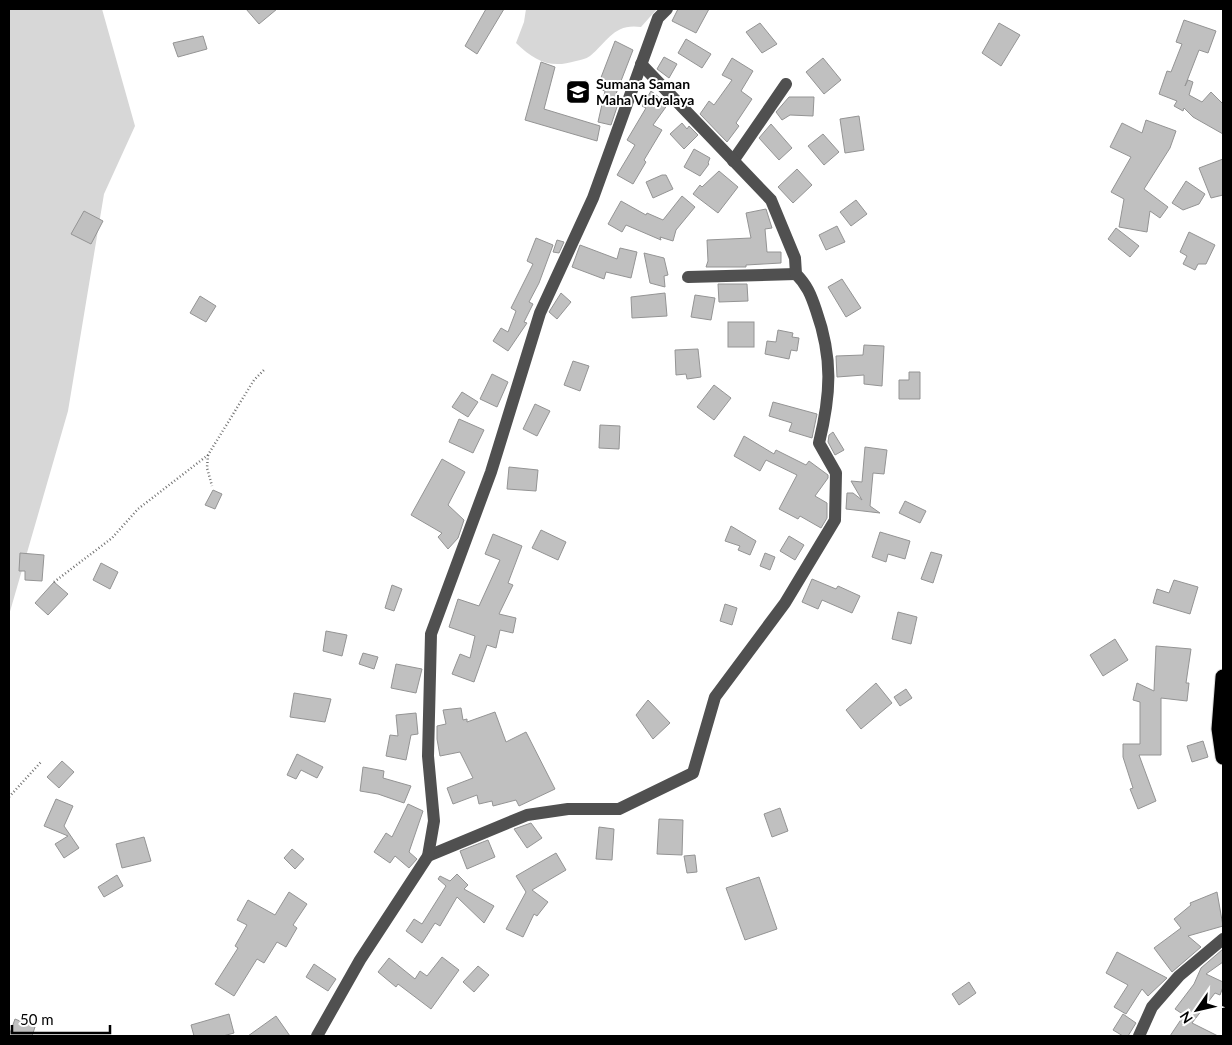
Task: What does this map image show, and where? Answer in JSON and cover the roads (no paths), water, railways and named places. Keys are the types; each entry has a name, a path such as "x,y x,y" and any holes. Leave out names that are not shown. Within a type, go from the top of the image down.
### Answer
{"highway":[{"path":"1223,677 1219,730 1223,757"}],"street":[{"path":"317,1036 360,960 428,856 434,821 428,756 431,634 491,472 540,313 593,198 658,18 667,9"},
{"path":"641,64 771,200 795,258 796,274"},
{"path":"733,161 786,84"},
{"path":"428,856 527,815 568,809 619,809 693,773 715,697 785,603 835,520 836,473 819,442 828,407 830,371 825,337 807,284 796,274 688,277"},
{"path":"1139,1036 1152,1007 1179,976 1223,939"}],"place":[{"name":"Sumana Saman Maha Vidyalaya","path":"578,92"}]}
